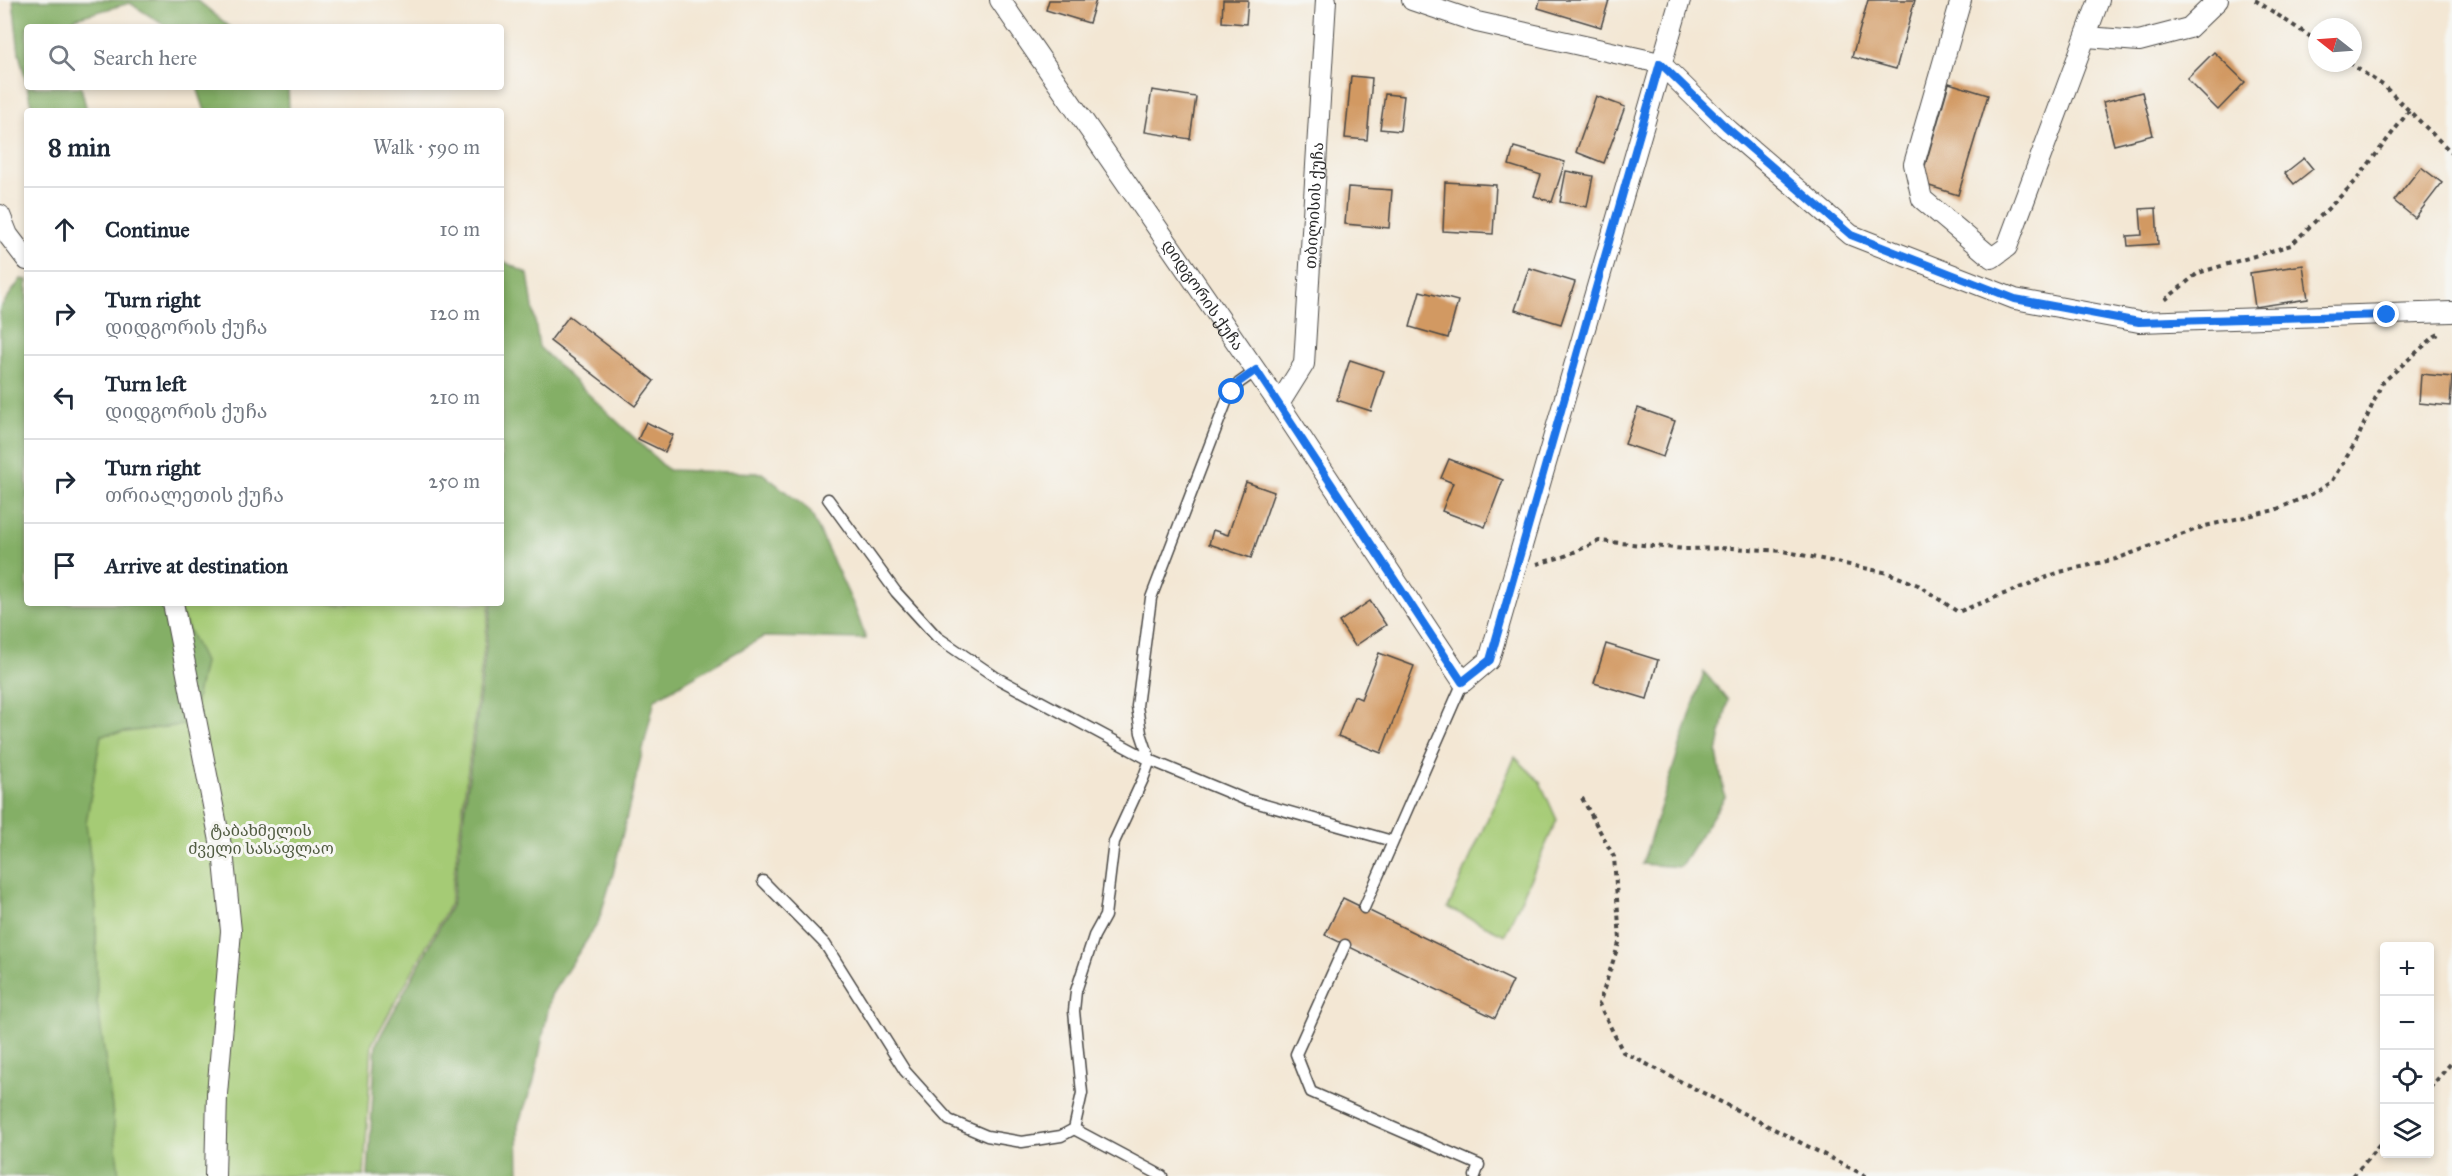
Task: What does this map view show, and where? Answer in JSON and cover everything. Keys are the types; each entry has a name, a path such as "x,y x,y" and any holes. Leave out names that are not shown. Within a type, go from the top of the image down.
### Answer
{"street":[{"name":"დიდგორის ქუჩა","path":"1000,0 1256,370 1462,682"},
{"name":"თბილისის ქუჩა","path":"1279,404 1304,364 1326,0"},
{"path":"1412,0 1477,22 1660,63 1725,126 1851,235 2015,299 2139,322 2452,312"},
{"path":"1462,682 1490,660 1680,0"},
{"path":"1961,0 1914,164 1922,199 1992,258"},
{"path":"1986,288 1992,258 2007,247 2087,36 2098,0"},
{"path":"2087,36 2139,41 2189,28 2218,0"},
{"path":"0,215 8,235 24,256"},
{"path":"174,606 224,861 231,931 217,1094 215,1176"}],"lane":[{"path":"763,881 825,944 905,1071 949,1120 987,1136 1022,1142 1062,1136 1074,1129 1082,1093 1074,1011 1076,991 1094,936 1105,916 1114,842 1150,760 1141,733 1137,706 1151,598 1227,400 1239,382 1256,370"},
{"path":"828,499 896,592 937,637 997,678 1150,760 1244,799 1392,841"},
{"path":"1364,908 1462,682"},
{"path":"1346,945 1296,1053 1311,1092 1479,1165 1475,1176"},
{"path":"1074,1129 1162,1176"}],"path":[{"path":"2255,0 2308,35"},
{"path":"2362,72 2384,86 2452,153"},
{"path":"2164,301 2198,273 2291,244 2355,182 2409,111"},
{"path":"1516,571 1565,556 1599,541 1685,549 1732,548 1783,551 1888,573 1918,585 1958,612 2060,572 2116,559 2205,526 2275,510 2312,494 2331,482 2356,442 2382,383 2435,336 2443,332"},
{"path":"1582,798 1614,857 1620,940 1599,1004 1623,1052 1866,1176"},
{"path":"2434,1083 2452,1062"},
{"path":"2353,1176 2380,1146"}],"green space":[{"path":"13,0 197,0 226,24 162,24 130,3 75,18 75,24 24,24 24,74 19,53"},
{"path":"28,90 82,90 86,108 32,108"},
{"path":"198,90 288,90 289,108 204,108"},
{"path":"504,262 528,274 539,347 668,470 762,473 810,511 855,608 866,639 763,637 655,699 613,874 598,923 551,995 534,1081 518,1125 519,1176 368,1176 376,1044 452,904 492,606 504,606"},
{"path":"21,279 24,280 24,606 177,606 204,662 191,724 101,735 86,823 96,906 97,1001 119,1176 0,1176 0,308"},
{"name":"ტაბახმელის ძველი სასაფლაო","path":"135,606 490,606 450,904 372,1044 364,1176 64,1176 51,842"},
{"path":"1704,672 1728,700 1717,753 1725,797 1680,867 1642,864"},
{"path":"1515,757 1540,782 1557,820 1505,935 1448,908"}],"building":[{"path":"1049,0 1096,0 1089,23 1046,10"},
{"path":"1223,0 1248,0 1246,24 1222,22"},
{"path":"1540,0 1609,0 1601,27 1538,8"},
{"path":"1868,0 1915,0 1896,69 1852,57"},
{"path":"2214,52 2245,82 2218,110 2187,79"},
{"path":"1351,76 1372,78 1367,140 1345,138"},
{"path":"1949,83 1988,95 1958,195 1920,183"},
{"path":"1152,90 1196,97 1190,139 1145,132"},
{"path":"2142,92 2153,135 2114,145 2103,102"},
{"path":"1385,94 1404,96 1400,131 1380,129"},
{"path":"1596,96 1625,107 1604,163 1576,152"},
{"path":"1514,147 1565,162 1552,202 1534,196 1541,175 1509,165"},
{"path":"2304,158 2313,169 2294,184 2285,173"},
{"path":"2421,167 2442,183 2415,218 2394,201"},
{"path":"1566,171 1593,176 1587,207 1560,202"},
{"path":"1445,182 1496,185 1493,234 1443,231"},
{"path":"1348,187 1392,190 1389,228 1345,224"},
{"path":"2156,208 2158,244 2128,246 2127,236 2142,235 2140,209"},
{"path":"2303,265 2308,299 2255,307 2250,273"},
{"path":"1529,268 1575,282 1561,324 1515,310"},
{"path":"1420,291 1458,301 1448,338 1410,327"},
{"path":"569,316 654,381 635,406 550,341"},
{"path":"1350,360 1384,371 1371,411 1337,400"},
{"path":"2421,374 2452,377 2450,406 2419,403"},
{"path":"1638,408 1675,421 1663,457 1625,444"},
{"path":"646,422 673,435 665,452 638,439"},
{"path":"1449,459 1503,480 1485,527 1442,511 1453,483 1441,478"},
{"path":"1246,482 1274,492 1251,558 1209,544 1213,530 1228,535"},
{"path":"1370,601 1386,625 1355,646 1339,622"},
{"path":"1606,644 1658,660 1647,699 1594,683"},
{"path":"1379,653 1414,666 1381,753 1338,736 1354,696 1361,699"},
{"path":"1343,898 1513,981 1495,1018 1325,935"}],"route":[{"path":"1232,392 1239,382 1256,370 1462,682 1490,660 1660,63 1725,126 1851,235 2015,299 2139,322 2387,315"}]}
